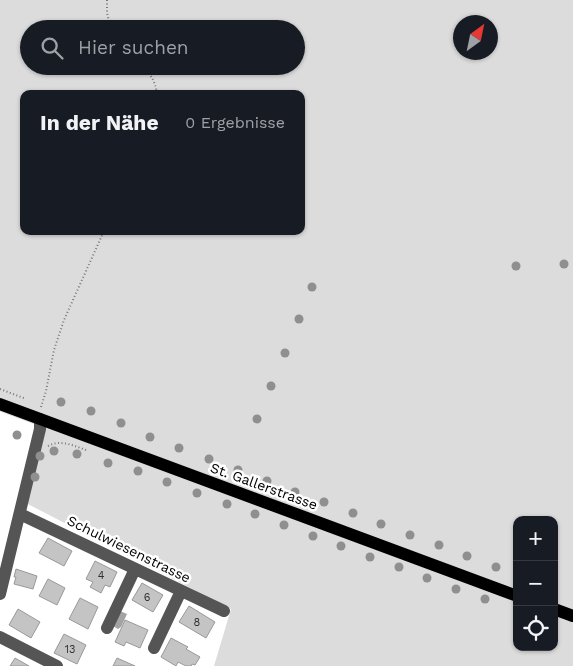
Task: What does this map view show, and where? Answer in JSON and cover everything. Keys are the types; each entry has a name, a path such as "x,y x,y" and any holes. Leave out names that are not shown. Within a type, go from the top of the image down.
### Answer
{"main road":[{"name":"St. Gallerstrasse","path":"0,404 513,595"},
{"path":"558,610 573,616"}],"street":[{"path":"0,594 40,429 40,419"},
{"name":"Schulwiesenstrasse","path":"20,514 224,611"},
{"path":"107,628 135,569"},
{"path":"154,648 181,591"},
{"path":"0,637 57,666"}],"path":[{"path":"107,0 109,20"},
{"path":"151,75 156,84 157,90"},
{"path":"40,419 41,405 46,391 54,350 64,320 102,235"},
{"path":"45,451 49,445 56,443 66,444 90,452"}],"shaded area":[{"path":"0,0 573,0 573,666 214,666 231,609 22,501 40,419 0,404"},
{"path":"120,611 127,614 121,627 118,629 113,626"}],"building":[{"path":"48,538 72,551 64,566 39,553"},
{"path":"95,561 117,572 110,587 105,585 101,593 90,587 93,582 86,579"},
{"path":"16,569 37,576 33,589 14,584"},
{"path":"48,579 65,588 57,605 39,596"},
{"path":"142,583 163,595 153,612 132,600"},
{"path":"80,598 98,607 88,629 69,619"},
{"path":"189,606 215,622 206,638 179,622"},
{"path":"18,609 40,622 31,638 9,625"},
{"path":"125,620 148,630 140,648 126,642 124,646 115,642"},
{"path":"64,634 86,645 77,664 54,653"},
{"path":"171,638 188,647 186,649 200,657 195,665 186,666 178,662 176,666 161,657"},
{"path":"15,658 29,666 10,666"},
{"path":"117,658 135,666 113,666"}]}
